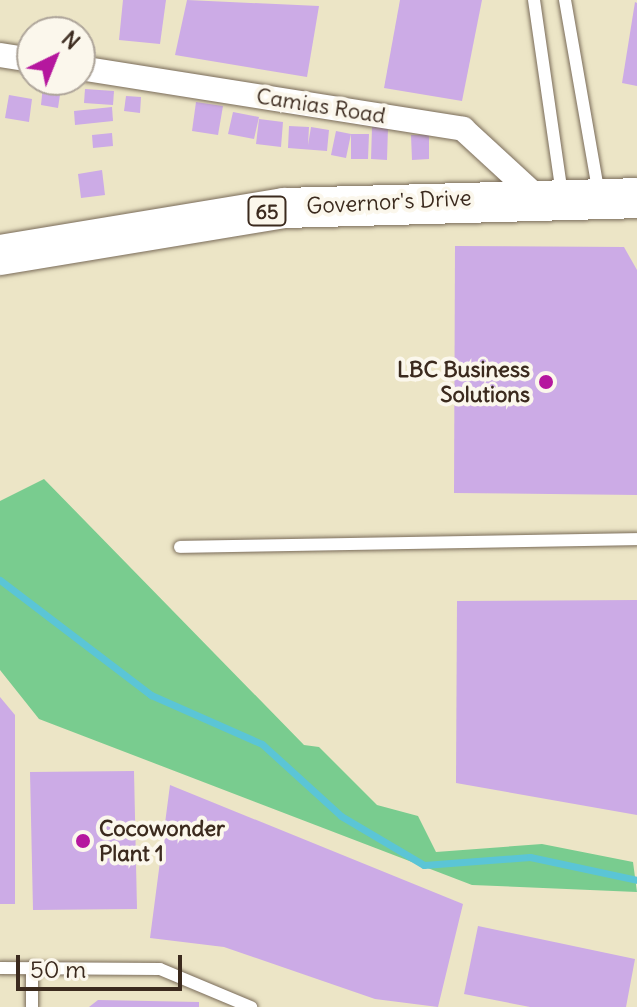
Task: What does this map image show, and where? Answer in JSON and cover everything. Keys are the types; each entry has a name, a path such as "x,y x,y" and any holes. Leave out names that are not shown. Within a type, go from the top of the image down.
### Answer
{"highway":[{"name":"Governor's Drive","path":"0,255 284,208 584,198"}],"street":[{"name":"Camias Road","path":"96,71 463,129 584,198"}],"lane":[{"path":"534,0 584,198"},
{"path":"565,0 584,198"},
{"path":"180,547 637,539"},
{"path":"32,967 32,1007"},
{"path":"0,968 160,969 251,1007"}],"green space":[{"path":"44,479 304,745 319,747 377,805 418,816 436,852 542,844 633,862 637,892 472,885 39,719 0,670 0,501"}],"building":[{"path":"123,0 166,0 160,44 119,40"},
{"path":"187,0 319,6 307,77 175,55"},
{"path":"400,0 482,0 462,101 384,88"},
{"path":"637,3 637,86 622,83"},
{"path":"96,90 114,91 113,105 84,103 84,96 96,96"},
{"path":"9,95 32,99 29,122 5,118"},
{"path":"42,96 60,96 58,108 41,105"},
{"path":"126,96 141,97 140,113 124,111"},
{"path":"196,102 223,106 218,135 192,131"},
{"path":"112,107 113,121 75,125 74,111"},
{"path":"233,112 259,117 254,139 228,134"},
{"path":"259,119 283,122 281,147 256,144"},
{"path":"289,126 309,127 308,145 311,127 329,130 327,151 288,148"},
{"path":"372,127 388,127 387,160 371,159"},
{"path":"336,131 351,134 346,158 331,155"},
{"path":"112,133 113,146 93,148 92,135"},
{"path":"351,134 369,134 368,159 351,159"},
{"path":"411,135 429,135 429,159 412,160"},
{"path":"102,170 105,195 81,198 78,174"},
{"name":"LBC Business Solutions","path":"455,246 624,247 637,270 637,495 454,493"},
{"path":"637,600 637,815 456,783 457,601"},
{"path":"0,697 15,715 15,904 0,904"},
{"name":"Cocowonder Plant 1","path":"134,771 137,909 33,910 30,772"},
{"path":"170,785 463,904 438,1007 375,999 224,947 150,938"},
{"path":"478,926 635,959 626,1007 530,1007 464,994"},
{"path":"98,1000 199,1002 199,1007 89,1007"}],"waterway":[{"path":"0,580 151,695 262,744 341,816 424,865 530,857 637,880"}],"place":[{"name":"LBC Business Solutions","path":"546,382"},
{"name":"Cocowonder Plant 1","path":"83,841"}]}
